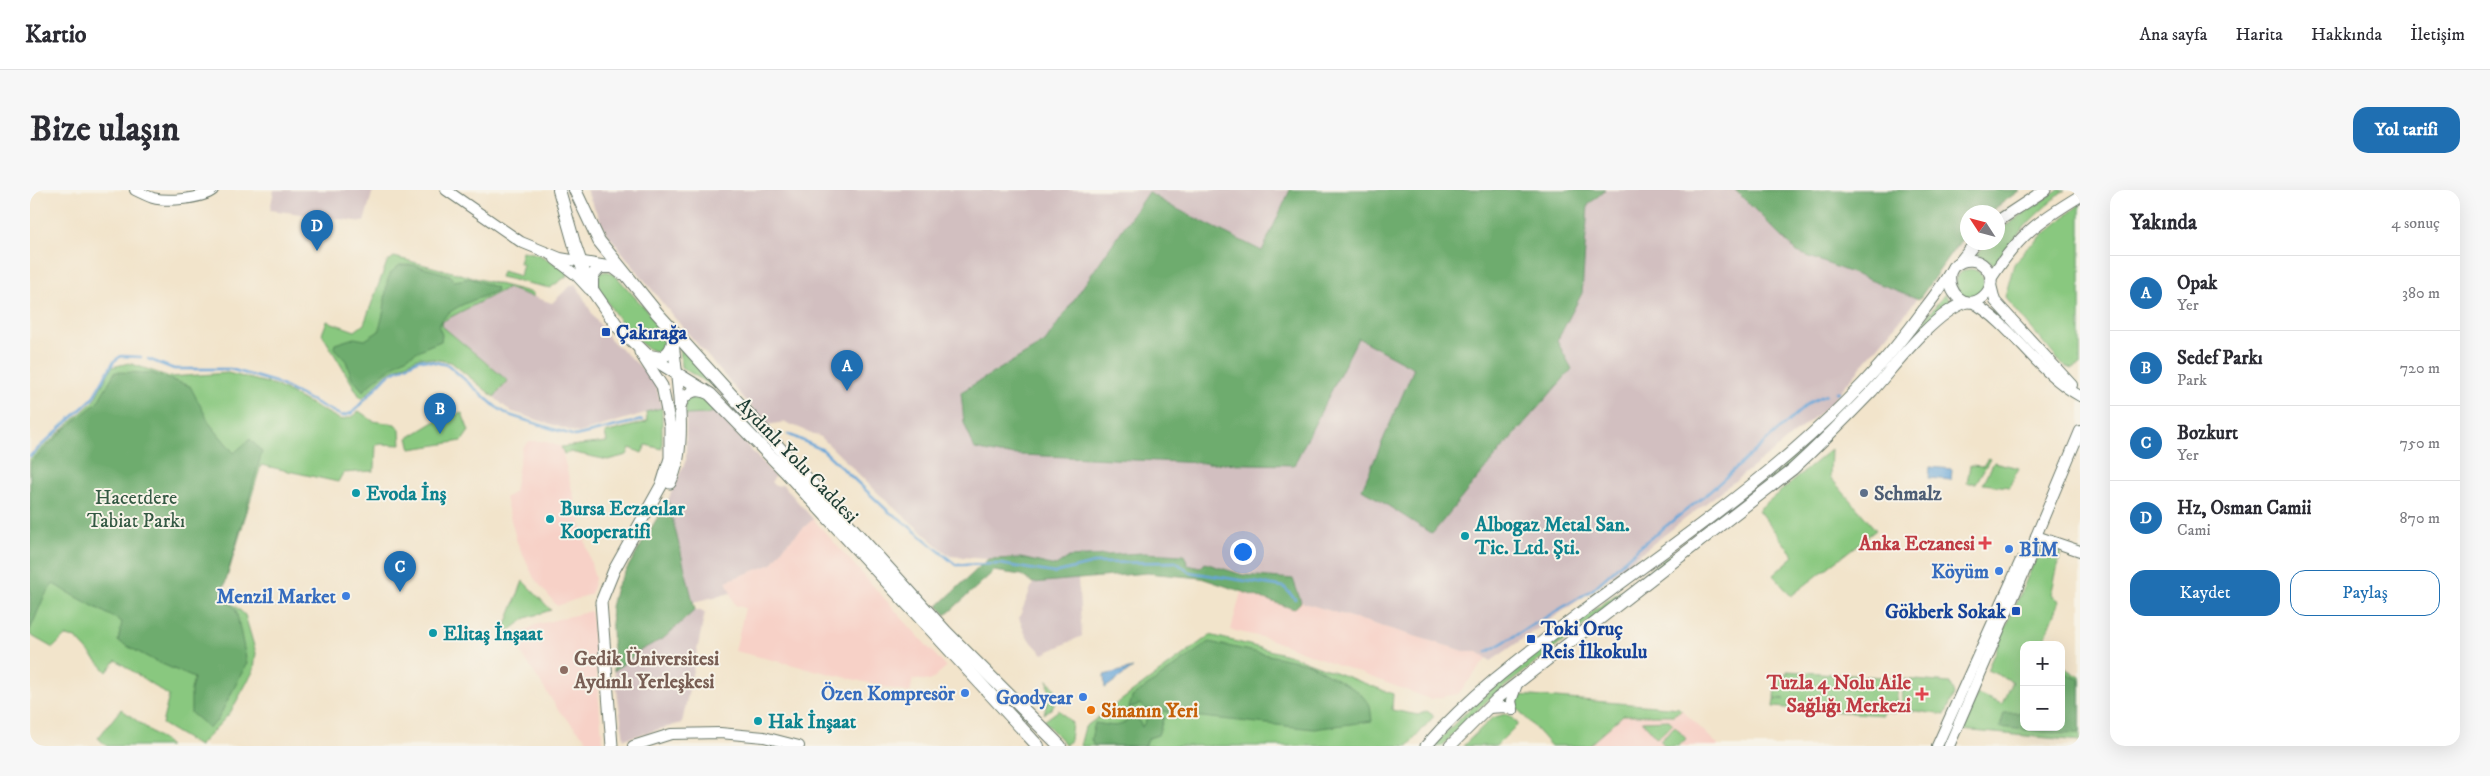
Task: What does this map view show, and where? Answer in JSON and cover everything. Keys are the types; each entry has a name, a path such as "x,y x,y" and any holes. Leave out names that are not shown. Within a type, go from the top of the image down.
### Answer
{"main road":[{"name":"Aydınlı Yolu Caddesi","path":"560,190 580,262 593,291 618,327 647,355 710,394 785,471 1038,746"},
{"name":"Aydınlı Yolu Caddesi","path":"575,190 593,231 625,276 669,328 946,632 1060,746"},
{"path":"2005,216 2045,190"},
{"path":"1450,746 1488,708 1517,684 1793,469 1838,427 1933,324 1953,307 1984,296 1991,282 2022,236 2040,221 2080,196"},
{"path":"1426,746 1490,682 1743,492 1804,443 1881,364 1907,334 1970,250"},
{"path":"1959,263 1972,260 1979,262 1989,272 1991,282"},
{"path":"593,291 592,276 600,267 607,266 618,270 625,276"},
{"path":"1950,274 1949,281 1954,294 1969,302"},
{"path":"612,746 601,602 606,587 667,471 670,458 670,426 662,386 645,358 618,327"},
{"path":"625,551 672,480 679,453 676,372 673,342 669,328"},
{"path":"647,355 660,358 666,356 672,348 673,342"},
{"path":"679,414 681,401 691,392 702,391 710,394"}],"street":[{"path":"135,190 155,199 182,199 209,193 212,190"},
{"path":"446,190 513,238 550,254 580,262 607,266"},
{"path":"550,254 565,254 571,245 571,234"},
{"path":"537,248 576,275 605,309"},
{"path":"1991,282 1996,301 2080,394"},
{"path":"1969,302 1993,315 2055,380 2080,394"},
{"path":"1949,746 2028,561 2036,536 2080,432"},
{"path":"2036,536 2080,551"},
{"path":"1938,746 2022,559 2036,536"},
{"path":"1488,708 1505,707 1513,710 1511,701 1517,684"},
{"path":"633,746 671,734 720,733 764,736 798,746"}],"shaded area":[{"path":"274,190 373,190 364,222 270,210"},
{"path":"586,190 2020,190 2000,205 1960,205 1960,243 1905,314 1829,405 1771,453 1589,593 1491,661 1478,652 1464,651 1301,602 1293,579 1243,575 1206,563 1200,568 1188,565 1184,555 1109,554 1057,566 1021,558 988,559 950,556 883,498 821,437 785,422 767,425 672,315 606,232"},
{"path":"576,284 594,317 611,340 654,379 662,408 578,433 510,411 494,397 508,381 442,326 443,321 507,288 552,303 570,286"},
{"path":"717,412 775,477 771,482 775,486 783,485 813,519 786,544 772,564 726,581 731,593 693,602 668,500 686,460 686,415"},
{"path":"530,441 544,441 561,447 595,579 591,594 557,606 534,578 517,542 505,498 514,492 522,448"},
{"path":"813,519 946,667 930,681 913,679 910,693 735,651 745,608 735,605 726,581 772,564 786,544"},
{"path":"1078,579 1082,636 1043,654 1026,636 1019,618 1033,583"},
{"path":"1241,592 1294,609 1301,602 1464,651 1478,652 1487,658 1458,694 1430,699 1266,638 1231,630"},
{"path":"695,610 705,612 682,723 624,739 614,671 641,650 664,638"},
{"name":"Gedik Üniversitesi Aydınlı Yerleşkesi","path":"591,611 603,746 593,746 559,711 512,639 535,625"},
{"path":"1519,695 1680,708 1719,746 1551,746"}],"green space":[{"path":"1290,190 1605,190 1588,205 1582,293 1557,341 1572,369 1504,446 1432,534 1362,489 1414,368 1358,338 1294,465 999,454 975,449 964,423 961,392 1045,342 1148,192 1169,205 1262,251"},
{"path":"1735,190 2020,190 2000,205 1960,205 1960,242 1919,299 1797,252"},
{"path":"2059,190 2066,190 2027,224 1995,265 1977,255 1981,250 2005,250 2005,226"},
{"path":"2080,204 2080,365 2072,369 2059,361 2005,297 2014,264 2026,249"},
{"path":"522,251 538,254 569,272 567,276 550,288 500,277 502,271 520,276 523,264 519,263"},
{"path":"394,257 533,293 533,297 507,288 443,321 442,326 508,381 494,397 451,362 420,357 387,373 362,399 360,397 322,334 327,321 355,331 364,324 387,262"},
{"path":"400,265 414,265 450,275 454,281 471,278 497,288 496,291 463,305 448,314 442,320 439,327 442,335 441,341 419,350 399,362 363,391 352,378 346,361 334,348 335,344 354,338 365,340 379,331 388,279 395,268"},
{"path":"1970,269 1980,273 1984,283 1980,293 1970,297 1960,293 1956,283 1960,273"},
{"path":"607,271 617,277 666,332 666,345 660,352 651,350 632,335 607,302 597,284 600,273"},
{"path":"1945,294 1953,306 1876,381 1875,379"},
{"path":"680,346 718,388 717,389 681,367"},
{"name":"Hacetdere Tabiat Parkı","path":"129,363 170,377 228,373 275,385 341,420 354,416 359,411 373,421 395,424 400,430 401,445 376,444 375,468 373,471 343,473 338,482 261,465 222,594 245,615 256,653 254,670 230,713 199,746 162,724 169,696 116,660 107,672 76,638 65,636 53,648 30,635 30,459 93,402 112,367"},
{"name":"Hacetdere Tabiat Parkı","path":"115,372 151,373 190,386 210,424 234,453 250,439 262,452 222,594 236,610 247,663 217,721 209,728 191,713 191,690 194,678 153,660 118,641 122,622 53,584 44,597 30,630 30,463 65,429 97,403"},
{"path":"698,395 720,410 707,414 686,415 685,400"},
{"path":"662,408 662,449 646,445 642,453 630,448 627,455 608,460 570,452 564,454 561,447 607,442 605,433 647,422 646,412"},
{"path":"1845,409 1847,411 1786,469 1489,699 1442,746 1434,746 1488,692 1568,629 1753,491 1816,438"},
{"path":"462,413 469,431 462,441 411,449 408,438 439,419"},
{"path":"1831,449 1830,477 1876,530 1791,596 1773,575 1794,556 1758,510"},
{"path":"1988,458 1990,459 1976,483 1967,483 1970,465 1983,466"},
{"path":"1994,462 2019,468 2009,487 1983,484"},
{"path":"668,500 695,610 664,638 641,650 614,671 611,607 616,587"},
{"path":"2044,549 2061,552 2051,595 2060,601 2044,641 2020,641 2020,731 2065,731 2065,668 2080,677 2080,741 1962,730 1977,694 2002,704 2012,681 1987,670 2039,551"},
{"path":"1144,553 1184,555 1188,565 1200,568 1205,563 1243,575 1293,579 1301,602 1294,609 1201,578 1147,573 1033,583 1021,575 994,571 946,615 938,606 988,559 1021,558 1056,566 1069,557"},
{"path":"523,581 551,610 526,618 501,637"},
{"path":"1210,635 1292,656 1393,694 1392,710 1418,715 1427,711 1434,716 1408,746 1080,746 1085,727"},
{"path":"1209,642 1310,664 1359,692 1370,705 1372,721 1314,729 1193,716 1156,710 1146,711 1141,704 1129,708 1132,697"},
{"path":"1787,671 1899,678 1895,713 1883,712 1882,715 1773,707 1774,699 1785,699 1774,698 1776,674 1787,675"},
{"path":"2065,672 2080,680 2080,733 2035,731 2065,731"},
{"path":"1904,679 1950,683 1954,695 1945,715 1901,709"},
{"path":"1048,680 1059,694 1052,708 1044,714 1049,695"},
{"path":"1519,695 1680,708 1682,710 1673,715 1623,715 1588,746 1551,746 1516,707"},
{"path":"121,709 170,746 107,746 98,738"},
{"path":"1059,710 1072,723 1070,740 1066,745 1044,721"},
{"path":"2020,712 2020,729 2000,727 2004,713"},
{"path":"1135,713 1142,727 1150,713 1164,717 1158,735 1149,738 1145,746 1094,746 1091,739 1095,723 1117,726"},
{"path":"1505,714 1511,716 1518,724 1496,746 1463,746 1492,718"},
{"path":"1669,720 1673,724 1657,738 1642,721"},
{"path":"1675,726 1686,739 1678,746 1665,746 1660,740"}],"water":[{"path":"1930,467 1952,469 1951,480 1929,478"},
{"path":"1133,668 1105,688 1104,675"}],"waterway":[{"path":"30,456 92,399 114,361 121,356 141,357"},
{"path":"148,359 174,369 230,369 275,382 342,416 352,413 388,375 420,359 448,365 496,407 509,415 575,436 642,420"},
{"path":"1487,652 1592,590 1639,547 1707,494 1810,402 1826,395"},
{"path":"788,434 823,450 889,512 956,565 1000,564 1054,573 1094,563 1176,562 1189,572 1284,587 1295,599"}],"place":[{"name":"Hz, Osman Camii","path":"317,251"},
{"name":"Çakırağa","path":"606,332"},
{"name":"Opak","path":"847,391"},
{"name":"Sedef Parkı","path":"440,434"},
{"name":"Evoda İnş","path":"356,493"},
{"name":"Schmalz","path":"1864,493"},
{"name":"Bursa Eczacılar Kooperatifi","path":"550,519"},
{"name":"Albogaz Metal San. Tic. Ltd. Şti.","path":"1465,536"},
{"name":"Anka Eczanesi","path":"1985,543"},
{"name":"BİM","path":"2009,549"},
{"name":"Köyüm","path":"1999,571"},
{"name":"Bozkurt","path":"400,592"},
{"name":"Menzil Market","path":"346,596"},
{"name":"Gökberk Sokak","path":"2016,611"},
{"name":"Elitaş İnşaat","path":"433,633"},
{"name":"Toki Oruç Reis İlkokulu","path":"1531,639"},
{"name":"Gedik Üniversitesi Aydınlı Yerleşkesi","path":"564,670"},
{"name":"Özen Kompresör","path":"965,693"},
{"name":"Tuzla 4 Nolu Aile Sağlığı Merkezi","path":"1922,694"},
{"name":"Goodyear","path":"1083,697"},
{"name":"Sinanın Yeri","path":"1091,710"},
{"name":"Hak İnşaat","path":"758,721"}]}
